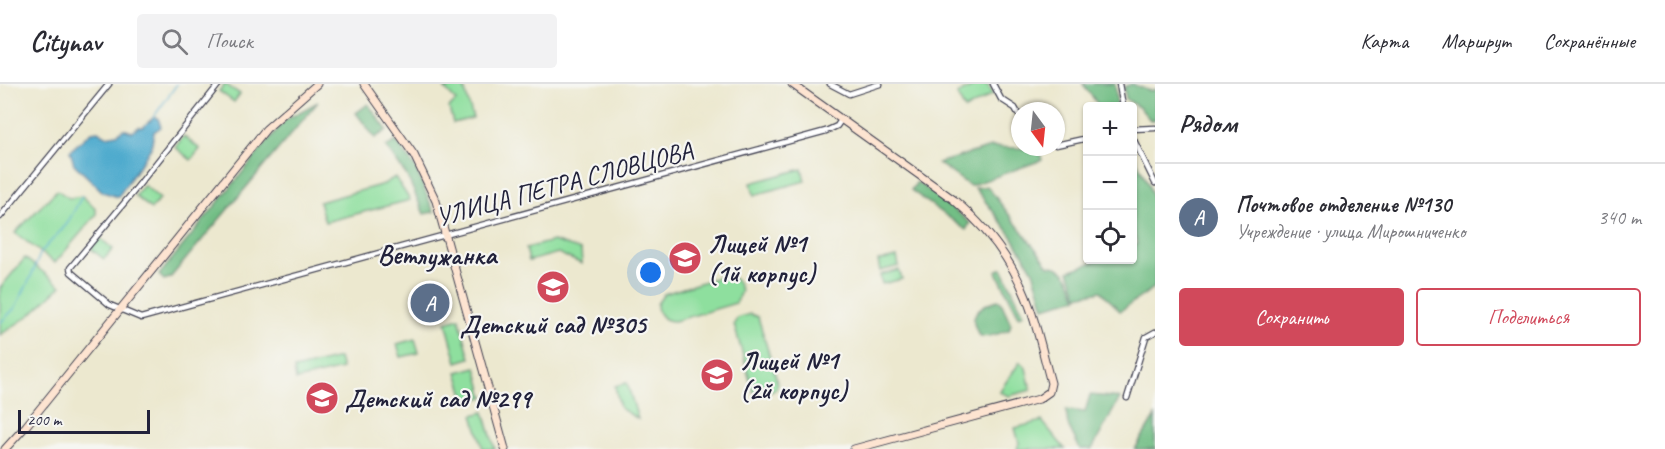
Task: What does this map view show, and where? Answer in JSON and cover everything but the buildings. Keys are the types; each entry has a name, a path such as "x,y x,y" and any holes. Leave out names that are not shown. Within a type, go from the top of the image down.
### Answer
{"street":[{"path":"0,217 109,84"},
{"path":"121,310 111,305 71,272 70,268 219,84"},
{"path":"5,449 121,310 266,129 317,84"},
{"path":"364,84 414,155 432,192 446,234 505,449"},
{"path":"792,84 954,200 988,233 1011,267 1026,298 1051,383 1046,396 854,449"},
{"path":"830,84 849,94 880,84"},
{"path":"993,84 1001,99 1011,105"},
{"path":"1119,84 1122,102"},
{"name":"УЛИЦА ПЕТРА СЛОВЦОВА","path":"121,310 141,318 160,314 826,131 837,126 841,120"},
{"path":"1137,129 1155,128"},
{"path":"1065,143 1083,139"},
{"path":"1137,146 1155,183"},
{"path":"1127,398 1146,336 1155,332"}],"green space":[{"path":"225,84 240,94 234,102 219,91"},
{"path":"463,84 473,118 453,123 449,108 456,101 445,89"},
{"path":"977,84 987,84 993,94 965,110 957,95"},
{"path":"1083,84 1115,84 1117,102 1096,102"},
{"path":"1132,84 1150,91 1155,89 1155,120 1151,121 1137,106 1137,102 1126,99 1124,87"},
{"path":"318,102 170,278 164,280 159,275 285,120"},
{"path":"368,104 387,130 375,138 356,113"},
{"path":"184,136 200,149 191,160 175,147"},
{"path":"396,141 415,167 434,212 424,214 407,176 386,147"},
{"path":"991,147 1011,148 1011,156 1041,156 1042,160 970,186 938,163"},
{"path":"1137,161 1155,205 1155,287 1120,311 1101,291 1078,296 1069,271 1088,264 1137,264"},
{"path":"802,169 805,181 754,195 751,183"},
{"path":"395,177 410,200 325,222 319,202 384,184"},
{"path":"917,182 970,223 966,230 911,190"},
{"path":"144,185 160,199 151,209 135,196"},
{"path":"987,186 1049,266 1065,272 1077,298 1044,307 1033,271 1012,236 975,188"},
{"path":"57,190 69,198 82,196 96,209 96,215 55,263 15,233"},
{"path":"100,238 113,249 104,259 91,249"},
{"path":"553,241 581,250 582,264 558,253 529,261 526,248"},
{"path":"897,257 899,266 880,271 878,261"},
{"path":"25,258 61,286 30,315 0,335 0,288"},
{"path":"1002,268 1024,314 1019,316 996,271"},
{"path":"899,270 902,279 882,284 880,275"},
{"path":"722,276 735,279 739,284 741,291 736,303 675,321 664,319 660,314 657,304 664,294"},
{"path":"998,300 1011,324 1009,330 991,336 980,336 974,323 976,313 983,306"},
{"path":"750,314 758,317 778,384 776,389 758,395 753,391 734,324 737,318"},
{"path":"459,318 470,358 457,362 446,322"},
{"path":"415,339 419,353 401,357 397,344"},
{"path":"339,358 342,369 296,380 294,369"},
{"path":"1020,362 1026,368 1031,390 1009,396 999,392"},
{"path":"476,367 484,397 466,401 457,372"},
{"path":"627,383 638,419 620,408 615,386"},
{"path":"1090,395 1120,398 1092,449 1080,449 1068,425 1066,410 1085,412"},
{"path":"484,412 495,449 483,449 473,415"},
{"path":"1155,416 1155,449 1135,449"},
{"path":"1042,421 1065,449 1017,449 1019,443 1015,428"}],"water":[{"path":"154,117 158,118 161,127 154,132 151,148 118,197 103,192 74,164 70,151 91,132 98,131 106,136 117,134 124,129 132,132 143,127"}],"waterway":[{"path":"153,118 177,84"},
{"path":"0,323 15,308 41,252 67,224 82,196"}],"place":[{"name":"Лицей №1 (1й корпус)","path":"685,258"},
{"name":"Детский сад №305","path":"553,287"},
{"name":"Почтовое отделение №130","path":"430,303"},
{"name":"Лицей №1 (2й корпус)","path":"717,375"},
{"name":"Детский сад №299","path":"322,398"}],"district":[{"name":"Ветлужанка","path":"437,255"}]}
